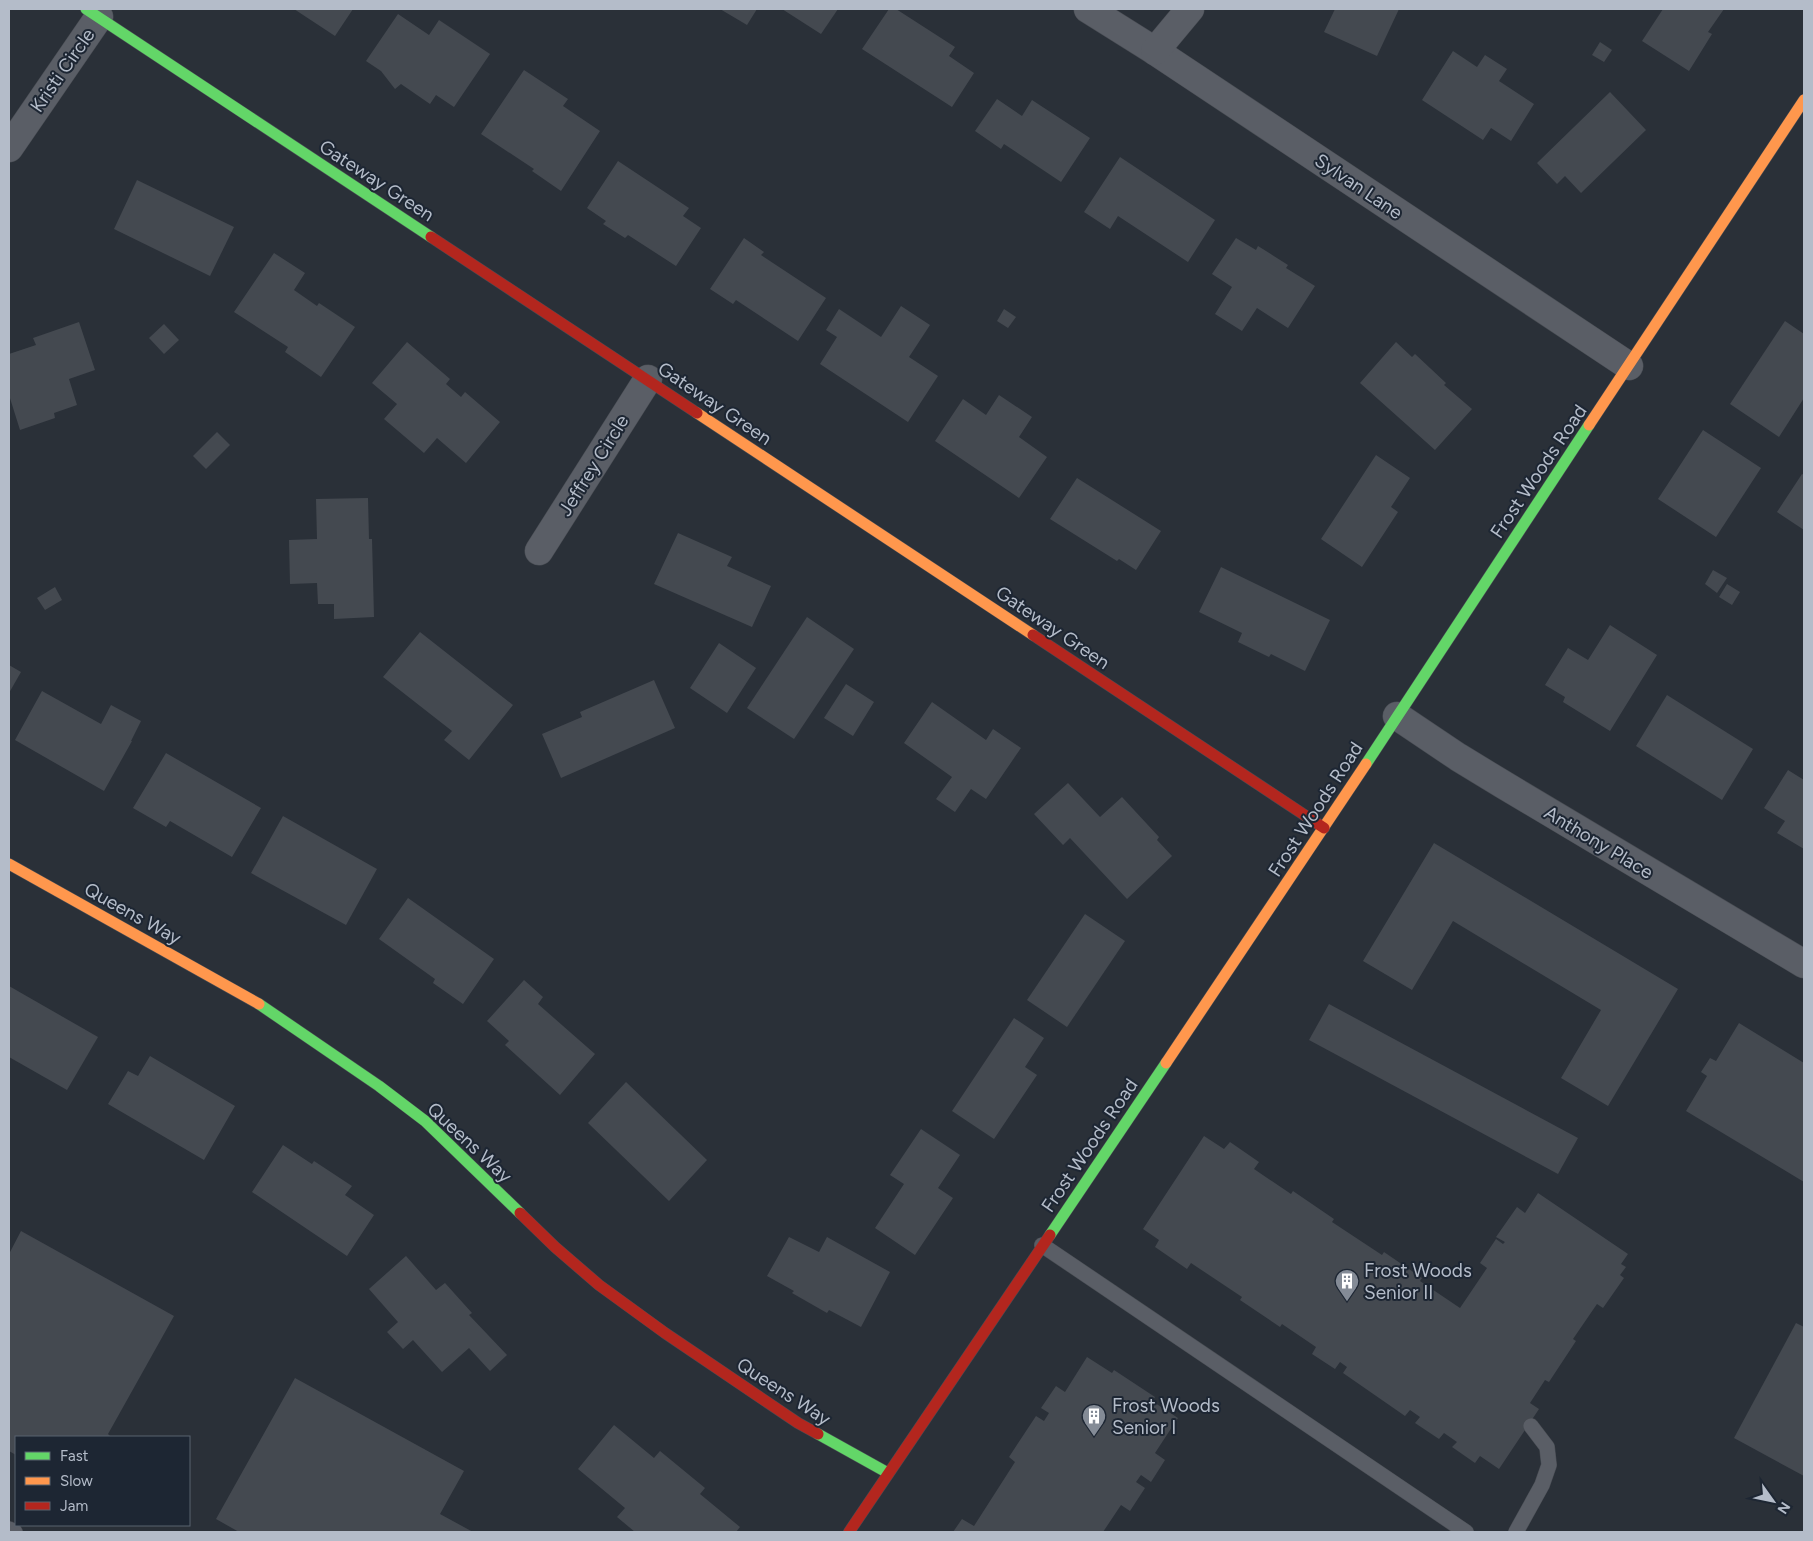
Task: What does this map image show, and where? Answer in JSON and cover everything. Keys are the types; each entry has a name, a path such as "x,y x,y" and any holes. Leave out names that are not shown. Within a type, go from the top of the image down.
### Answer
{"street":[{"name":"Sylvan Lane","path":"1088,9 1155,51 1629,366"},
{"path":"1155,51 1190,9"},
{"name":"Kristi Circle","path":"9,148 92,13"},
{"name":"Gateway Green","path":"92,13 648,379 1324,828"},
{"name":"Frost Woods Road","path":"849,1532 1324,828 1804,100"},
{"name":"Jeffrey Circle","path":"538,551 648,379"},
{"name":"Anthony Place","path":"1397,716 1504,785 1804,964"},
{"name":"Queens Way","path":"9,864 251,999 379,1086 425,1121 555,1247 599,1285 665,1333 798,1423 888,1473"}],"lane":[{"path":"1042,1245 1466,1532"},
{"path":"1516,1532 1542,1484 1549,1465 1547,1447 1531,1426"},
{"path":"9,1529 14,1532"}],"building":[{"path":"294,9 353,9 335,36"},
{"path":"720,9 757,9 747,25"},
{"path":"782,9 838,9 821,34"},
{"path":"889,9 896,9 955,47 949,56 974,73 952,107 862,49"},
{"path":"1335,9 1399,9 1377,56 1324,32"},
{"path":"1663,9 1724,9 1708,32 1712,34 1689,71 1642,41"},
{"path":"398,14 429,35 439,20 490,54 454,107 436,95 430,104 401,84 395,89 381,71 366,61"},
{"path":"1600,42 1612,50 1604,62 1592,55"},
{"path":"1453,51 1477,67 1485,55 1507,69 1499,81 1534,104 1511,141 1491,128 1483,140 1422,100"},
{"path":"524,70 568,99 563,106 600,131 561,191 532,171 534,169 481,134"},
{"path":"1610,92 1646,130 1581,193 1565,176 1557,184 1537,163"},
{"path":"997,99 1022,116 1032,100 1090,138 1061,182 1004,144 1001,149 975,131"},
{"path":"1120,157 1215,220 1188,262 1118,216 1110,229 1084,212"},
{"path":"618,161 689,208 683,216 701,228 676,266 628,235 625,238 603,224 606,221 587,208"},
{"path":"137,180 234,227 210,276 114,229"},
{"path":"744,238 764,252 761,255 826,298 798,341 736,300 733,304 710,289"},
{"path":"1236,238 1256,250 1258,246 1288,265 1286,268 1315,286 1288,328 1257,308 1242,331 1215,314 1232,287 1212,274"},
{"path":"274,253 305,273 294,290 317,306 319,303 355,327 321,377 285,352 288,347 234,312"},
{"path":"901,306 930,325 909,357 938,376 908,422 820,364 837,337 826,330 839,309 881,337"},
{"path":"1004,309 1016,317 1008,328 997,321"},
{"path":"1785,321 1804,334 1804,398 1779,437 1730,404"},
{"path":"79,322 95,370 69,379 77,405 54,413 55,418 20,430 9,395 9,354 36,345 33,338"},
{"path":"164,324 179,340 164,354 149,338"},
{"path":"407,342 450,379 446,384 461,397 465,392 500,422 466,463 437,438 424,453 384,419 397,404 372,383"},
{"path":"1396,342 1412,357 1415,354 1446,383 1444,385 1472,409 1435,450 1360,383"},
{"path":"999,395 1032,417 1019,437 1047,457 1019,498 935,441 963,399 986,415"},
{"path":"1703,430 1761,468 1716,537 1658,499"},
{"path":"217,432 230,445 206,469 193,456"},
{"path":"1376,455 1410,478 1391,507 1398,512 1362,567 1321,539"},
{"path":"1802,474 1804,475 1804,530 1777,512"},
{"path":"1077,478 1161,531 1136,570 1119,559 1117,561 1050,519"},
{"path":"368,498 369,539 372,539 374,617 334,619 334,604 318,604 317,583 290,584 289,540 317,539 316,499"},
{"path":"678,533 732,557 727,566 771,586 752,627 654,584"},
{"path":"1221,567 1330,620 1305,671 1271,654 1269,657 1238,642 1242,633 1199,612"},
{"path":"1713,570 1727,578 1717,593 1705,584"},
{"path":"1727,584 1740,592 1732,605 1719,597"},
{"path":"55,587 62,600 45,610 37,598"},
{"path":"807,617 854,649 794,739 747,708"},
{"path":"1610,625 1657,655 1610,731 1563,702 1565,697 1545,685 1568,648 1588,660"},
{"path":"420,632 513,705 469,760 444,740 452,731 383,677"},
{"path":"719,643 756,668 727,713 690,688"},
{"path":"9,665 21,672 9,693"},
{"path":"654,680 675,728 561,778 542,734 582,717 580,712"},
{"path":"846,684 874,702 853,736 824,718"},
{"path":"42,691 101,724 111,705 141,721 104,791 15,740"},
{"path":"1667,695 1753,749 1722,800 1636,746"},
{"path":"932,702 986,740 993,729 1021,748 986,799 971,789 955,812 936,799 952,777 904,743"},
{"path":"166,753 261,808 232,857 170,821 166,827 133,808"},
{"path":"1788,770 1804,780 1804,849 1777,833 1785,821 1764,808"},
{"path":"1068,783 1100,817 1122,797 1159,837 1157,840 1172,856 1127,899 1070,838 1063,845 1034,814"},
{"path":"283,816 377,869 346,925 251,873"},
{"path":"1434,843 1678,989 1608,1106 1561,1078 1601,1010 1453,921 1412,990 1363,961"},
{"path":"408,898 494,959 463,1004 433,983 435,979 379,939"},
{"path":"1085,914 1125,941 1067,1027 1027,1000"},
{"path":"524,980 543,997 538,1004 595,1054 560,1095 505,1045 509,1041 487,1021"},
{"path":"9,986 98,1037 67,1090 9,1057"},
{"path":"1329,1004 1578,1138 1558,1174 1309,1040"},
{"path":"1014,1018 1044,1038 1025,1067 1037,1075 994,1139 952,1111"},
{"path":"1739,1023 1804,1063 1804,1182 1686,1111 1707,1076 1701,1072 1710,1058 1716,1061"},
{"path":"150,1056 235,1106 204,1160 108,1104 128,1071 138,1076"},
{"path":"626,1082 707,1160 669,1201 588,1123"},
{"path":"921,1129 960,1155 938,1188 953,1198 915,1255 875,1228 904,1184 890,1175"},
{"name":"Frost Woods Senior II","path":"1204,1136 1224,1149 1230,1142 1259,1162 1254,1169 1291,1194 1293,1191 1334,1219 1332,1222 1382,1255 1384,1252 1422,1278 1420,1281 1460,1308 1487,1268 1480,1263 1496,1239 1503,1244 1505,1242 1496,1237 1517,1207 1525,1213 1538,1193 1628,1254 1621,1264 1626,1267 1620,1275 1624,1278 1603,1308 1597,1304 1573,1339 1576,1341 1549,1382 1545,1380 1530,1403 1539,1409 1499,1469 1480,1456 1475,1463 1452,1447 1457,1442 1444,1433 1439,1439 1415,1423 1420,1417 1410,1410 1405,1416 1343,1373 1347,1367 1340,1362 1335,1369 1312,1354 1316,1347 1282,1324 1280,1327 1240,1300 1242,1297 1191,1263 1187,1269 1155,1247 1159,1240 1143,1229"},
{"path":"283,1145 312,1164 314,1161 352,1186 345,1195 374,1215 347,1256 252,1192"},
{"path":"21,1231 174,1316 108,1434 110,1436 15,1436 15,1454 9,1451 9,1254"},
{"path":"789,1237 819,1252 827,1237 890,1272 861,1327 829,1310 827,1313 767,1276"},
{"path":"406,1256 436,1290 445,1283 472,1313 469,1315 507,1355 490,1371 469,1348 442,1372 413,1340 403,1349 387,1332 398,1322 369,1289"},
{"path":"1796,1323 1804,1327 1804,1476 1734,1438"},
{"name":"Frost Woods Senior I","path":"1087,1357 1112,1373 1114,1370 1155,1397 1152,1401 1178,1418 1155,1453 1165,1460 1151,1482 1141,1475 1136,1482 1145,1488 1130,1511 1121,1505 1103,1532 953,1532 962,1519 974,1526 1015,1462 1009,1457 1036,1416 1044,1421 1049,1413 1041,1408 1056,1386 1065,1392"},
{"path":"295,1378 464,1471 440,1514 473,1532 239,1532 216,1519"},
{"path":"614,1425 654,1458 660,1451 705,1488 700,1494 740,1527 736,1532 635,1532 617,1517 625,1508 578,1469"}],"traffic: fast":[{"path":"86,9 431,237"},
{"path":"1366,764 1589,425"},
{"path":"259,1004 379,1086 425,1121 520,1213"},
{"path":"1050,1235 1166,1063"},
{"path":"818,1434 888,1473"}],"traffic: slow":[{"path":"1589,425 1804,100"},
{"path":"697,413 1033,635"},
{"path":"1166,1063 1366,764"},
{"path":"9,864 259,1004"}],"traffic: jam":[{"path":"431,237 697,413"},
{"path":"1033,635 1324,828"},
{"path":"520,1213 555,1247 599,1285 665,1333 798,1423 818,1434"},
{"path":"849,1532 1050,1235"}],"place":[{"name":"Frost Woods Senior II","path":"1347,1302"},
{"name":"Frost Woods Senior I","path":"1094,1437"}]}
